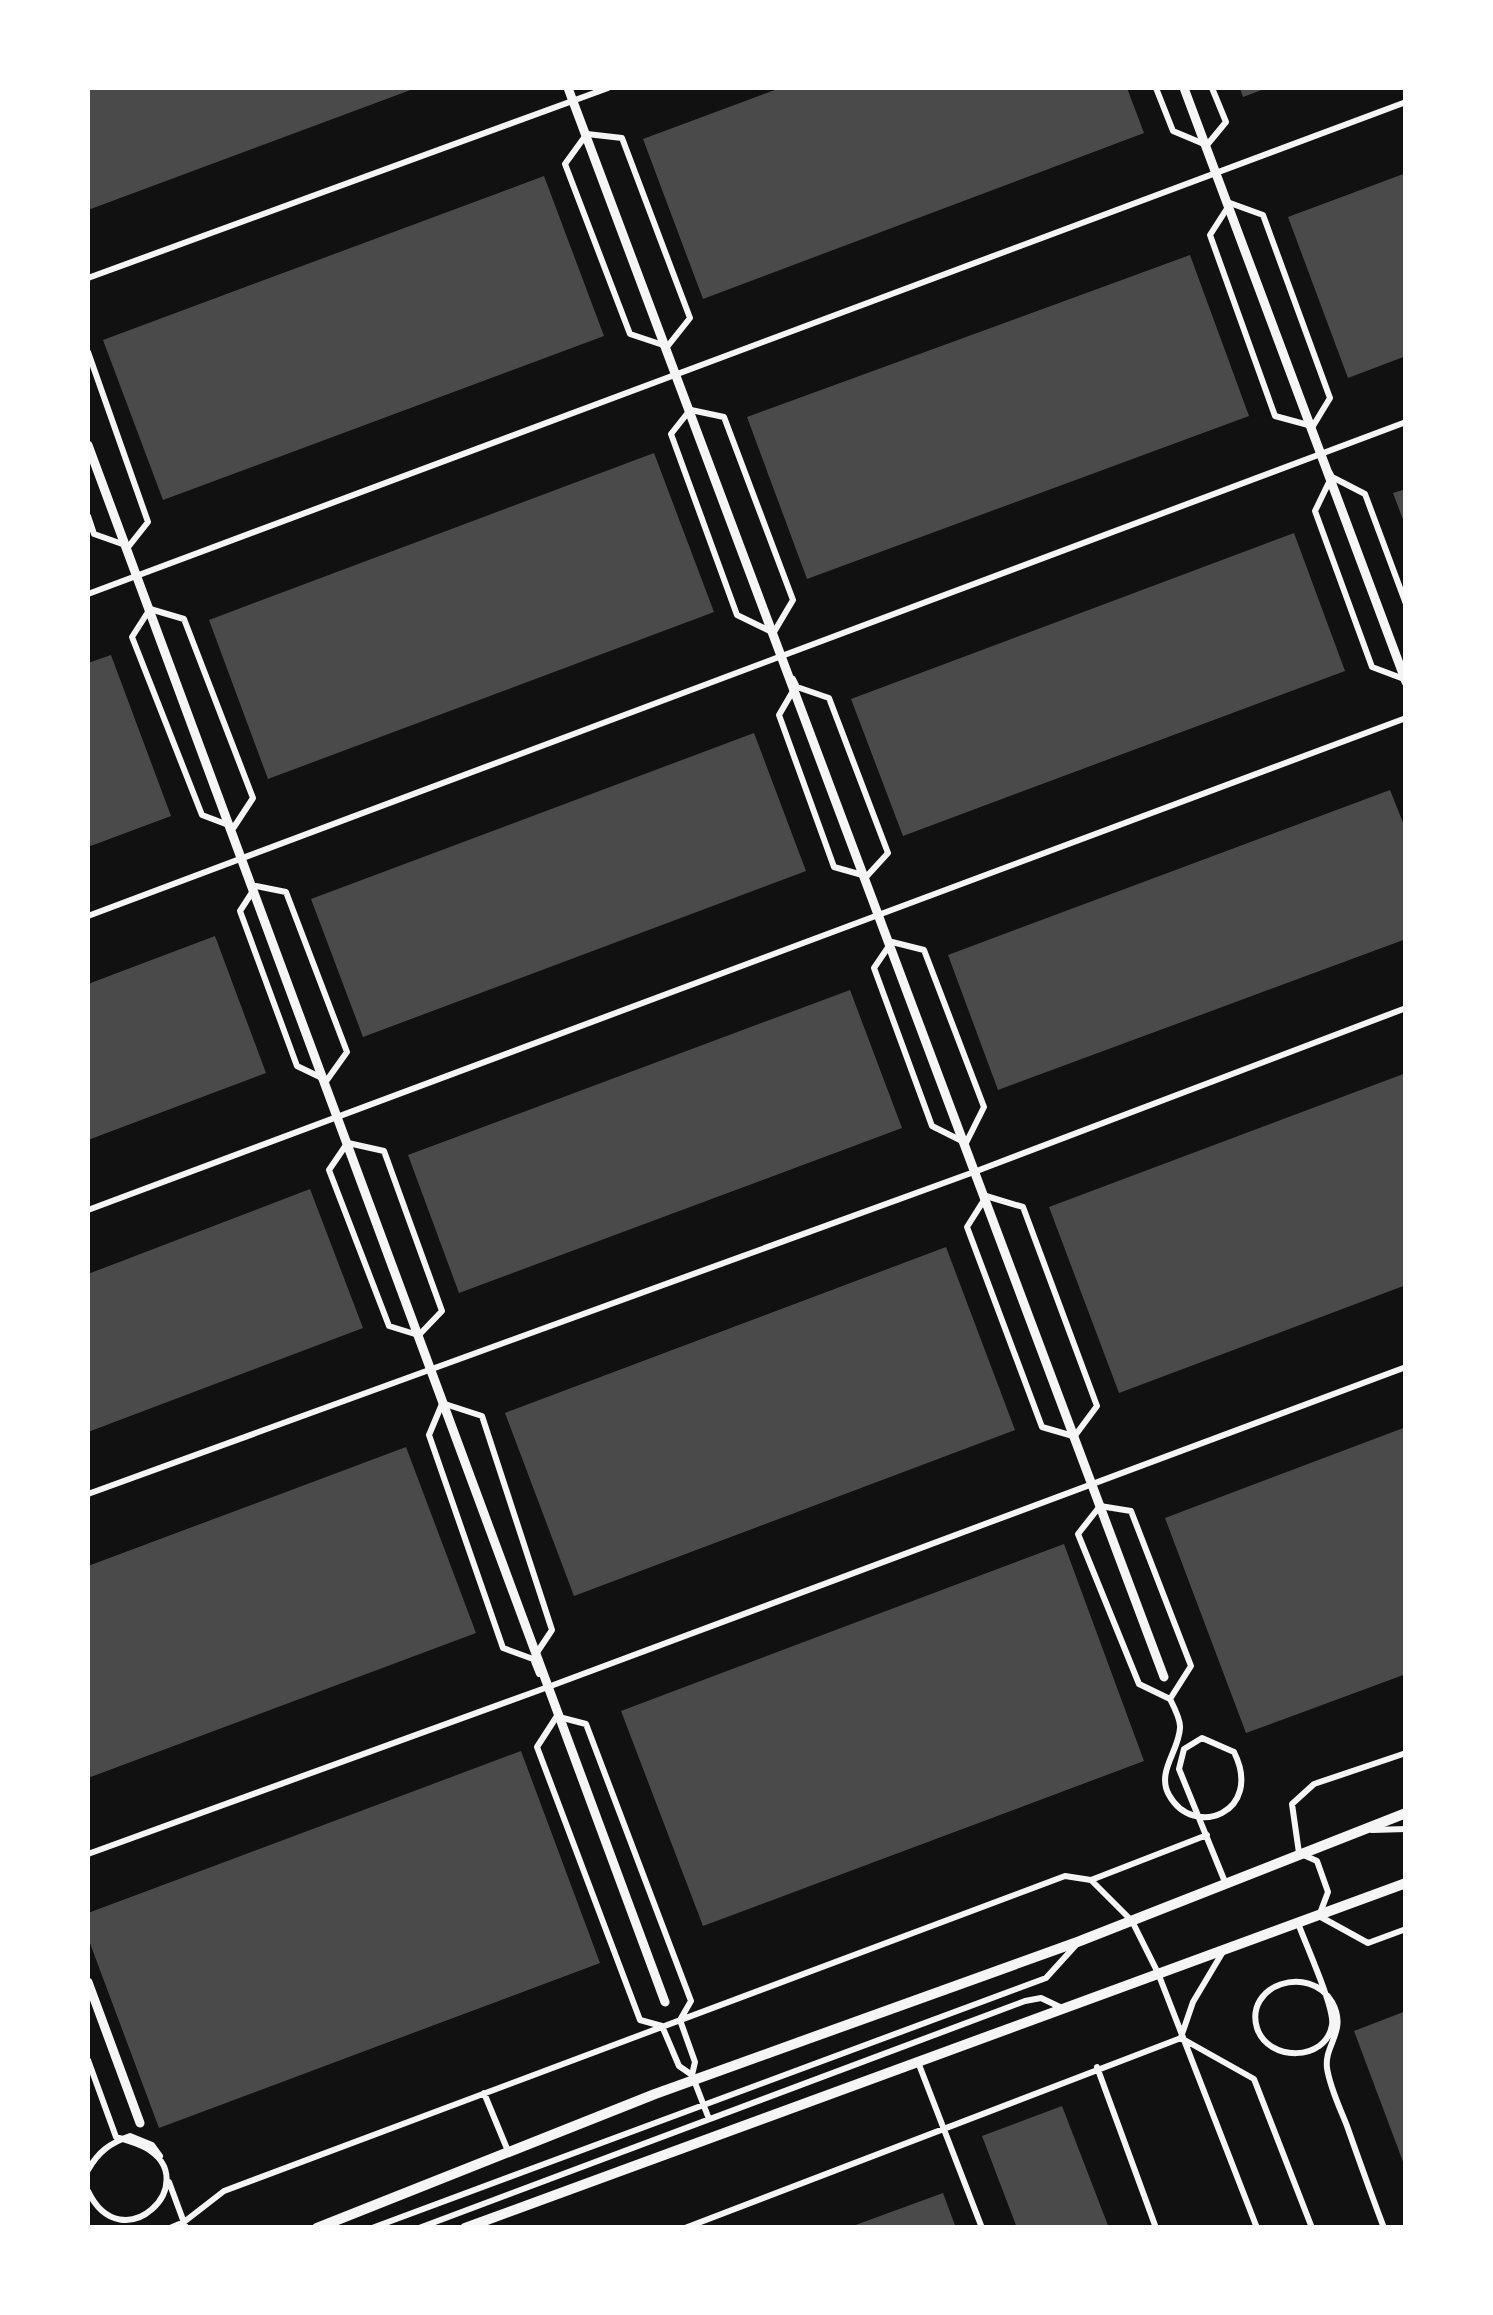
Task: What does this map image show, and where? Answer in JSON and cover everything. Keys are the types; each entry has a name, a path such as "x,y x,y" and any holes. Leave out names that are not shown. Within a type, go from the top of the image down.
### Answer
{"street":[{"path":"569,88 1164,1677"},
{"path":"1184,88 1406,681"},
{"path":"88,445 665,2002"},
{"path":"316,2228 718,2070 1080,1940 1299,1852 1406,1814"},
{"path":"465,2228 1406,1883"},
{"path":"88,1982 140,2122"}],"lane":[{"path":"569,88 587,134"},
{"path":"88,278 608,88"},
{"path":"1156,88 1172,131 1208,145 1230,204"},
{"path":"1208,145 1226,122 1212,88"},
{"path":"88,594 1406,102"},
{"path":"587,134 622,138 690,318 668,347"},
{"path":"587,134 565,164 630,334 668,347"},
{"path":"1230,204 1263,214 1330,398 1313,426"},
{"path":"1230,204 1210,236 1276,416 1313,426"},
{"path":"668,347 690,410"},
{"path":"88,352 148,522 129,546"},
{"path":"690,410 724,417 794,600 774,632"},
{"path":"690,410 671,434 731,597 738,615 774,632 796,687 829,698 888,853 867,876"},
{"path":"88,916 1406,422"},
{"path":"1313,426 1332,477 1365,494 1406,604"},
{"path":"1332,477 1315,510 1372,667 1406,681"},
{"path":"88,516 94,534 129,546"},
{"path":"129,546 150,608"},
{"path":"150,608 184,619 253,798 234,827"},
{"path":"150,608 132,637 202,815 234,827 256,886"},
{"path":"796,687 779,714 834,866 867,876"},
{"path":"88,1210 1406,718"},
{"path":"867,876 892,942"},
{"path":"256,886 286,892 348,1052 327,1080"},
{"path":"256,886 240,911 297,1066 327,1080 348,1143"},
{"path":"892,942 924,950 984,1107 966,1143"},
{"path":"892,942 874,968 932,1126 966,1143 986,1196"},
{"path":"88,1494 974,1172 1406,1008"},
{"path":"348,1143 384,1151 442,1311 419,1335"},
{"path":"348,1143 329,1170 389,1326 419,1335"},
{"path":"986,1196 1023,1208 1098,1406 1074,1437"},
{"path":"986,1196 967,1226 1042,1426 1074,1437"},
{"path":"419,1335 443,1403 429,1435 502,1648 533,1659 557,1716"},
{"path":"88,1854 1406,1367"},
{"path":"443,1403 482,1416 552,1630 533,1659"},
{"path":"1074,1437 1100,1506"},
{"path":"1100,1506 1131,1511 1191,1666 1170,1699"},
{"path":"1100,1506 1078,1534 1139,1684 1170,1699 1181,1726 1165,1778 1168,1795 1191,1814 1208,1817 1223,1812 1236,1803 1243,1785 1242,1768 1234,1752 1202,1738 1184,1749 1179,1770 1207,1835 1225,1882"},
{"path":"557,1716 586,1724 691,2001 680,2020 694,2062 692,2075 709,2118"},
{"path":"557,1716 537,1748 640,2020 662,2026 679,2066 692,2075"},
{"path":"1406,1752 1314,1784 1292,1804 1299,1852 1317,1861 1328,1892 1319,1916 1368,1943 1406,1928"},
{"path":"1358,1830 1406,1829"},
{"path":"170,2228 185,2225 224,2191 1065,1876 1091,1880 1207,1835"},
{"path":"1091,1880 1132,1920 1158,1973 1257,2228"},
{"path":"1298,1924 1330,2008 1332,2026 1323,2042 1310,2050 1280,2053 1264,2043 1258,2032 1258,2006 1269,1990 1284,1981 1300,1980 1316,1988 1330,1998 1336,2012 1336,2040 1327,2066 1384,2228"},
{"path":"376,2227 1046,1978 1080,1940"},
{"path":"1181,2038 1193,2002 1224,1949"},
{"path":"420,2228 1026,2000 1041,1998 1061,2008"},
{"path":"685,2228 1181,2038 1254,2079 1312,2228"},
{"path":"88,2060 116,2136 158,2156 166,2172 163,2199 142,2217 110,2217 101,2212 88,2191"},
{"path":"917,2060 982,2228"},
{"path":"1097,2068 1156,2228"},
{"path":"484,2093 508,2152"},
{"path":"88,2170 110,2144 130,2136 152,2145 161,2156 185,2225"}],"building":[{"path":"88,88 416,88 88,210"},
{"path":"780,88 1127,88 1144,133 703,299 643,139"},
{"path":"1240,88 1267,88 1243,97"},
{"path":"1406,173 1406,356 1348,378 1288,217"},
{"path":"544,176 604,336 163,500 103,340"},
{"path":"1190,255 1249,416 807,579 747,417"},
{"path":"654,453 714,612 268,779 209,620"},
{"path":"1406,489 1406,525 1405,525 1393,493"},
{"path":"1294,533 1345,671 903,836 851,699"},
{"path":"111,655 171,816 88,847 88,663"},
{"path":"754,733 806,871 363,1037 311,899"},
{"path":"1390,790 1406,830 1406,939 998,1090 948,955"},
{"path":"215,936 266,1073 88,1140 88,984"},
{"path":"850,990 902,1128 459,1293 408,1155"},
{"path":"1406,1073 1406,1285 1119,1393 1049,1207"},
{"path":"310,1189 363,1328 88,1432 88,1274"},
{"path":"946,1247 1015,1430 574,1596 505,1413"},
{"path":"1406,1427 1406,1674 1246,1733 1165,1518"},
{"path":"406,1447 476,1633 88,1778 88,1566"},
{"path":"1064,1544 1144,1761 703,1926 621,1711"},
{"path":"521,1751 600,1963 159,2128 88,1938 88,1913"},
{"path":"1406,2011 1406,2167 1405,2167 1354,2031"},
{"path":"1062,2106 1109,2228 1017,2228 982,2136"},
{"path":"943,2193 956,2228 850,2228 850,2227"}]}
